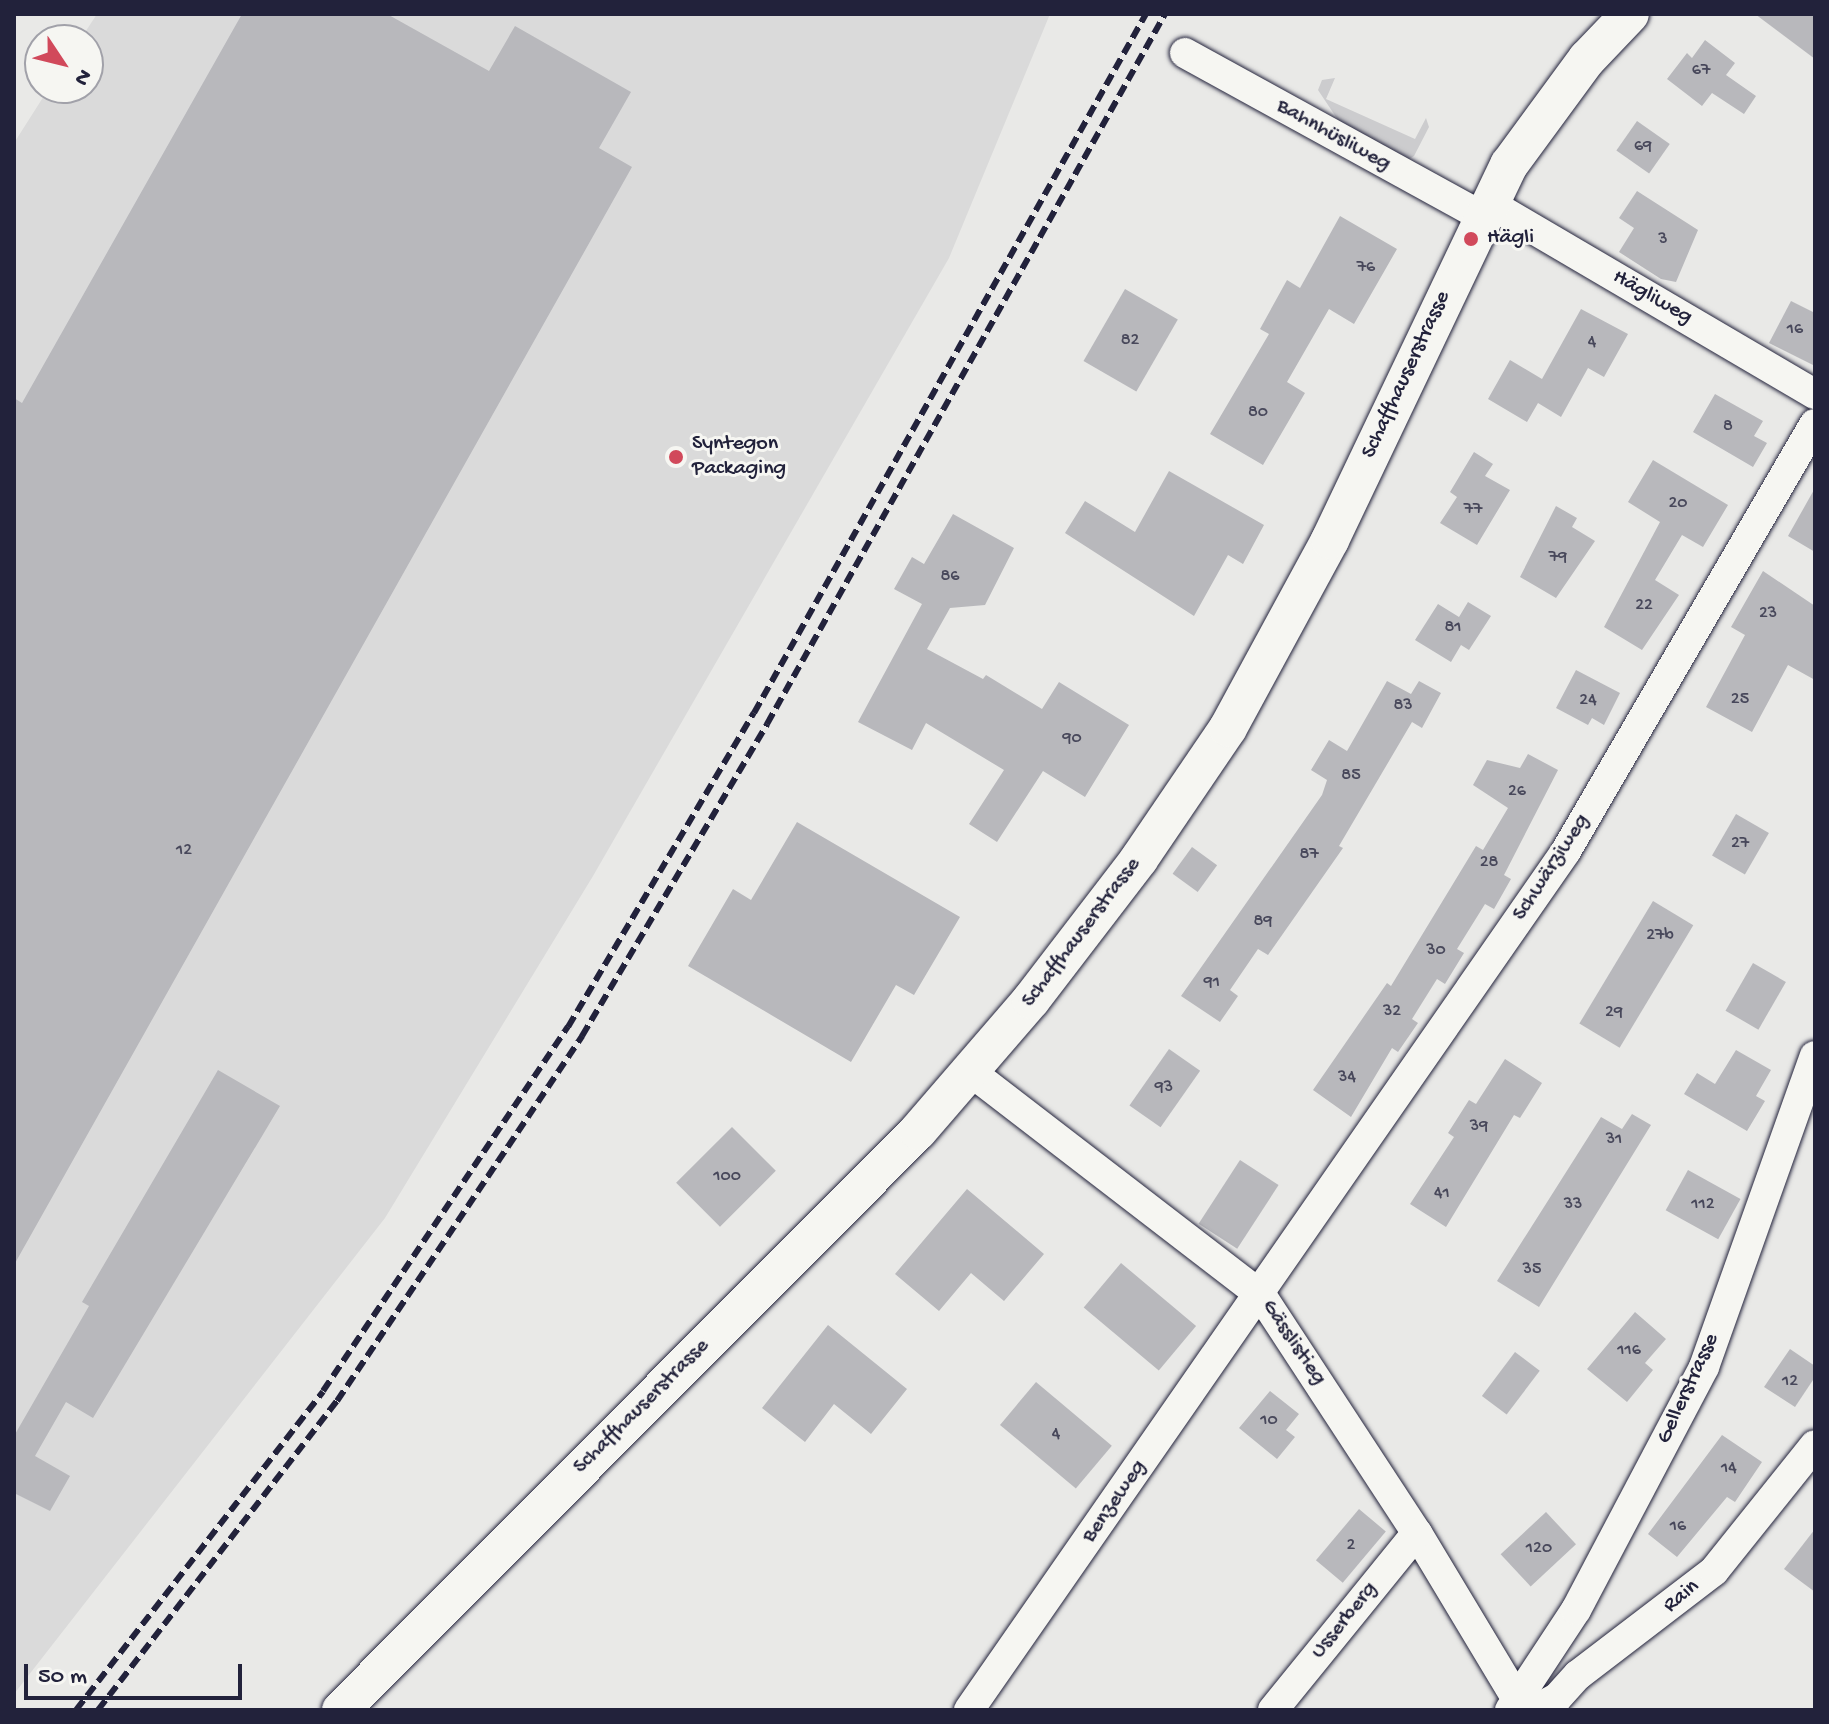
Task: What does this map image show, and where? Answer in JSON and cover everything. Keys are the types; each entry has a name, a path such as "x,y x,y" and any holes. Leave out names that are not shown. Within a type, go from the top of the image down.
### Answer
{"main road":[{"name":"Schaffhauserstrasse","path":"341,1710 918,1131 971,1072 1139,859 1228,728 1330,540 1486,210 1546,111 1630,14"}],"street":[{"name":"Bahnhüsliweg","path":"1185,53 1486,210"},
{"name":"Hägliweg","path":"1486,210 1815,394"},
{"name":"Schwärziweg","path":"1261,1295 1566,851 1815,424"},
{"name":"Gellerstrasse","path":"1514,1706 1576,1610 1704,1367 1815,1056"},
{"name":"Gässlistieg","path":"971,1072 1261,1295 1417,1533 1514,1706"},
{"name":"Benzeweg","path":"969,1710 1261,1295"},
{"name":"Rain","path":"1514,1706 1540,1707 1557,1698 1578,1675 1714,1571 1815,1445"},
{"name":"Usserberg","path":"1273,1710 1417,1533"}],"shaded area":[{"name":"Syntegon Packaging","path":"97,14 1050,14 949,258 593,876 385,1218 14,1694 14,143 39,104 104,104 104,24 90,24"},
{"path":"1335,78 1326,99 1415,139 1426,118 1429,127 1414,156 1406,161 1340,123 1318,90 1322,80"}],"building":[{"path":"242,14 387,14 489,71 515,26 631,92 599,148 632,167 14,1265 14,398 22,403"},
{"path":"1755,14 1815,14 1815,59"},
{"path":"1705,40 1735,63 1726,75 1756,96 1744,114 1712,93 1702,106 1667,79 1687,53 1692,58"},
{"path":"1637,121 1670,144 1649,173 1616,150"},
{"path":"1637,191 1698,230 1676,282 1661,279 1619,252 1634,228 1619,218"},
{"path":"1340,216 1397,249 1354,324 1329,309 1287,382 1305,393 1263,465 1210,434 1269,334 1260,329 1287,280 1300,288"},
{"path":"1125,289 1178,320 1136,391 1084,361"},
{"path":"1791,301 1815,313 1815,366 1769,343"},
{"path":"1581,309 1628,334 1604,377 1588,368 1561,417 1538,403 1527,422 1488,399 1510,360 1542,379"},
{"path":"1715,394 1763,421 1754,436 1767,443 1753,467 1693,432"},
{"path":"1474,452 1493,464 1485,476 1510,490 1477,545 1440,523 1457,497 1450,492"},
{"path":"1653,460 1728,505 1703,547 1682,535 1655,580 1679,595 1642,650 1604,627 1660,522 1628,502"},
{"path":"1169,471 1264,525 1243,564 1228,555 1194,616 1065,533 1085,501 1135,532"},
{"path":"1815,488 1815,552 1788,536"},
{"path":"1556,506 1577,518 1572,527 1595,541 1556,598 1520,577"},
{"path":"953,514 1014,548 985,605 950,608 927,649 983,679 986,675 1042,709 1059,682 1129,725 1085,797 1043,771 997,842 969,824 1004,770 926,723 912,750 858,722 922,604 894,589 912,557 924,564"},
{"path":"1763,571 1815,606 1815,680 1788,665 1752,732 1706,707 1745,635 1731,627"},
{"path":"1468,602 1491,616 1469,650 1461,645 1451,662 1415,640 1438,604 1459,617"},
{"path":"1576,670 1620,693 1604,725 1592,718 1588,725 1556,708"},
{"path":"1387,681 1411,694 1419,681 1441,693 1422,728 1412,722 1339,846 1343,848 1268,955 1258,949 1230,990 1238,996 1220,1022 1181,996 1322,795 1327,780 1311,770 1329,740 1347,751"},
{"path":"1528,754 1558,770 1504,875 1511,879 1494,909 1485,904 1457,949 1464,953 1445,984 1437,979 1412,1019 1418,1023 1398,1052 1392,1048 1351,1117 1313,1090 1387,983 1391,986 1476,846 1483,850 1508,808 1473,785 1487,760 1520,768"},
{"path":"1736,814 1769,833 1745,875 1712,856"},
{"path":"797,822 960,917 914,995 896,985 851,1062 688,966 733,889 751,900"},
{"path":"1192,847 1217,865 1198,892 1173,874"},
{"path":"1653,901 1693,925 1620,1048 1579,1024"},
{"path":"1753,963 1786,982 1758,1030 1726,1011"},
{"path":"1169,1049 1200,1071 1161,1127 1129,1106"},
{"path":"1736,1050 1771,1070 1756,1096 1765,1101 1747,1131 1684,1094 1697,1073 1715,1084"},
{"path":"1505,1059 1542,1083 1520,1118 1514,1115 1446,1227 1410,1204 1454,1137 1448,1133 1469,1100 1476,1104"},
{"path":"218,1070 280,1106 93,1418 66,1402 35,1456 70,1476 50,1511 14,1493 14,1436 89,1306 82,1302"},
{"path":"1632,1114 1651,1125 1539,1307 1497,1281 1601,1117 1622,1129"},
{"path":"732,1127 776,1171 720,1227 676,1183"},
{"path":"1240,1160 1279,1185 1237,1249 1199,1224"},
{"path":"1688,1170 1740,1199 1718,1239 1666,1210"},
{"path":"967,1189 1044,1254 1004,1301 971,1273 939,1311 895,1274"},
{"path":"1121,1263 1196,1326 1159,1370 1084,1307"},
{"path":"1635,1312 1666,1339 1645,1363 1653,1370 1627,1402 1587,1369"},
{"path":"828,1325 907,1389 871,1434 834,1404 805,1442 762,1408"},
{"path":"1790,1349 1815,1366 1815,1377 1795,1407 1764,1387"},
{"path":"1515,1352 1540,1371 1507,1415 1482,1396"},
{"path":"1036,1382 1112,1446 1076,1489 1000,1425"},
{"path":"1270,1391 1299,1414 1286,1430 1295,1437 1277,1459 1239,1428"},
{"path":"1722,1435 1762,1462 1735,1502 1727,1497 1677,1557 1648,1534"},
{"path":"1359,1509 1386,1531 1343,1583 1316,1560"},
{"path":"1546,1512 1576,1544 1531,1586 1501,1554"},
{"path":"1815,1529 1815,1592 1784,1569"}],"railway":[{"path":"76,1710 323,1391 568,1027 754,713 1146,14"},
{"path":"98,1710 337,1401 582,1036 767,724 1165,14"}],"place":[{"name":"Hägli","path":"1471,239"},
{"name":"Syntegon Packaging","path":"676,457"}]}
